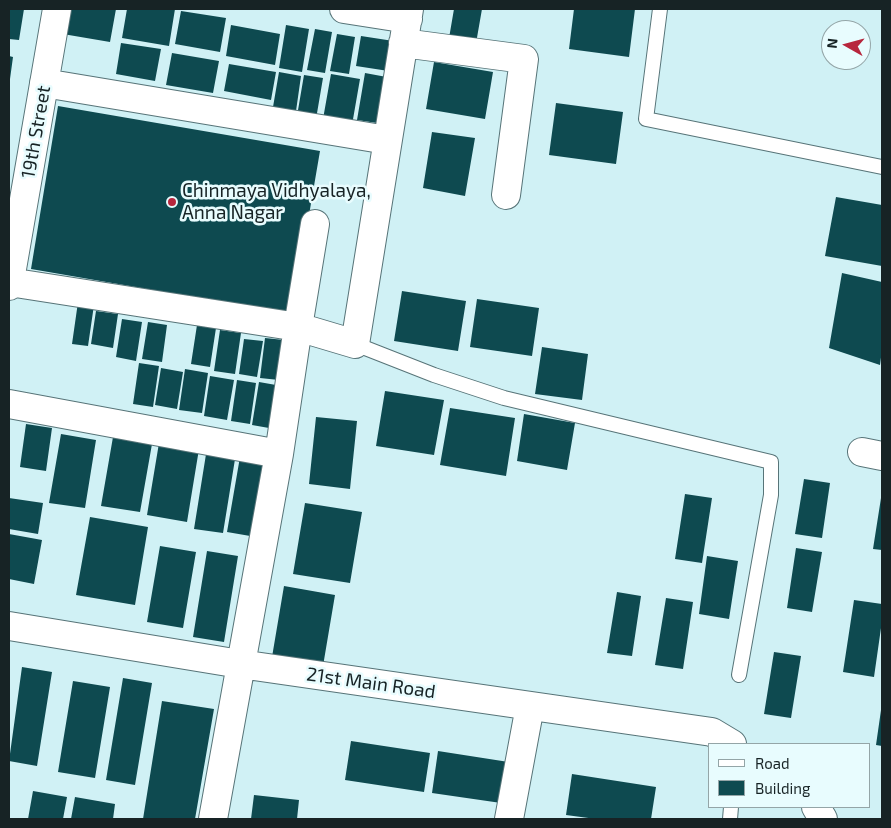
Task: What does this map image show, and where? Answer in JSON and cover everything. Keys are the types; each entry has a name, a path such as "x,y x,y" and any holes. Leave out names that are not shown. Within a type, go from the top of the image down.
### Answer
{"street":[{"name":"19th Street","path":"9,286 57,9"},
{"path":"344,9 407,23 524,59 506,195"},
{"path":"9,282 298,327 355,344 407,23"},
{"path":"44,83 387,140"},
{"path":"214,819 240,664 279,454 315,224"},
{"path":"9,404 279,454"},
{"name":"21st Main Road","path":"9,626 240,664 712,732 730,743"},
{"path":"508,819 530,706"},
{"path":"817,808 823,819"}],"lane":[{"path":"660,9 646,119 882,167"},
{"path":"355,344 434,375 504,398 771,462 771,495 738,675"}],"building":[{"path":"9,9 24,9 19,40 9,39"},
{"path":"61,9 116,9 110,42 57,33"},
{"path":"127,9 175,9 169,46 122,38"},
{"path":"454,9 482,9 475,49 448,44"},
{"path":"574,9 635,9 629,57 569,49"},
{"path":"181,11 226,18 220,52 175,44"},
{"path":"231,25 280,34 275,65 226,56"},
{"path":"286,25 309,29 302,72 279,68"},
{"path":"315,29 332,32 325,73 307,70"},
{"path":"337,34 355,37 349,74 330,71"},
{"path":"361,36 400,42 395,72 356,66"},
{"path":"121,43 161,49 155,81 116,74"},
{"path":"172,53 219,61 213,93 166,85"},
{"path":"9,56 13,57 10,79 9,79"},
{"path":"434,62 493,72 485,119 426,109"},
{"path":"229,64 276,72 271,100 224,91"},
{"path":"279,72 301,76 296,111 273,107"},
{"path":"365,73 392,78 384,124 357,120"},
{"path":"331,74 360,79 352,125 323,119"},
{"path":"304,75 323,78 316,119 297,116"},
{"path":"556,103 623,112 616,164 549,155"},
{"path":"58,106 320,151 292,314 31,269"},
{"path":"432,132 475,138 465,196 423,188"},
{"path":"836,197 882,205 882,266 825,256"},
{"path":"842,273 882,282 882,350 880,365 829,348"},
{"path":"402,291 466,301 458,351 394,341"},
{"path":"477,299 539,308 532,356 470,347"},
{"path":"78,302 94,305 88,346 72,344"},
{"path":"96,311 118,314 113,348 91,344"},
{"path":"122,319 142,322 136,361 116,357"},
{"path":"148,322 167,325 162,362 142,359"},
{"path":"197,325 216,328 210,367 191,364"},
{"path":"220,330 241,333 235,374 214,371"},
{"path":"265,338 284,340 279,380 260,378"},
{"path":"244,339 263,341 257,377 239,374"},
{"path":"542,347 588,354 582,400 535,394"},
{"path":"139,363 159,366 153,407 133,404"},
{"path":"161,368 183,372 177,409 155,405"},
{"path":"185,369 208,373 202,413 179,410"},
{"path":"210,376 234,380 227,420 204,416"},
{"path":"237,380 256,383 250,424 231,421"},
{"path":"259,382 276,385 269,428 252,425"},
{"path":"385,391 444,400 434,455 376,446"},
{"path":"450,408 515,418 506,476 440,465"},
{"path":"524,414 575,423 567,470 517,461"},
{"path":"316,417 357,421 350,489 309,484"},
{"path":"26,424 52,428 46,471 20,467"},
{"path":"61,434 96,440 85,508 49,503"},
{"path":"113,437 152,444 140,512 101,506"},
{"path":"159,443 199,449 187,522 147,515"},
{"path":"207,448 236,453 223,533 194,529"},
{"path":"240,457 269,462 256,537 227,532"},
{"path":"804,479 830,483 822,538 795,534"},
{"path":"685,494 712,498 702,563 675,559"},
{"path":"9,498 43,503 38,534 9,529"},
{"path":"882,498 882,550 873,549"},
{"path":"305,503 362,512 350,583 293,574"},
{"path":"90,517 148,527 135,605 76,595"},
{"path":"9,534 42,540 34,584 9,579"},
{"path":"160,546 196,552 183,628 147,622"},
{"path":"796,548 822,552 812,612 787,608"},
{"path":"207,551 238,556 224,642 193,637"},
{"path":"707,556 738,561 729,619 699,614"},
{"path":"284,586 335,595 323,666 272,657"},
{"path":"617,592 641,596 632,656 607,653"},
{"path":"666,598 693,602 683,669 655,665"},
{"path":"854,600 882,604 882,621 874,677 843,672"},
{"path":"774,652 801,656 791,718 764,714"},
{"path":"22,667 52,672 37,766 9,761"},
{"path":"123,678 152,683 135,785 106,780"},
{"path":"73,681 110,687 95,778 58,772"},
{"path":"162,701 214,709 195,819 143,819"},
{"path":"882,710 882,746 876,745"},
{"path":"351,741 430,753 424,792 345,780"},
{"path":"438,751 515,763 508,804 432,793"},
{"path":"572,774 656,787 651,819 596,819 566,815"},
{"path":"33,791 67,797 63,819 28,819"},
{"path":"254,795 299,800 297,819 251,819"},
{"path":"75,797 115,804 113,819 71,819"}],"place":[{"name":"Chinmaya Vidhyalaya, Anna Nagar","path":"172,202"}]}
